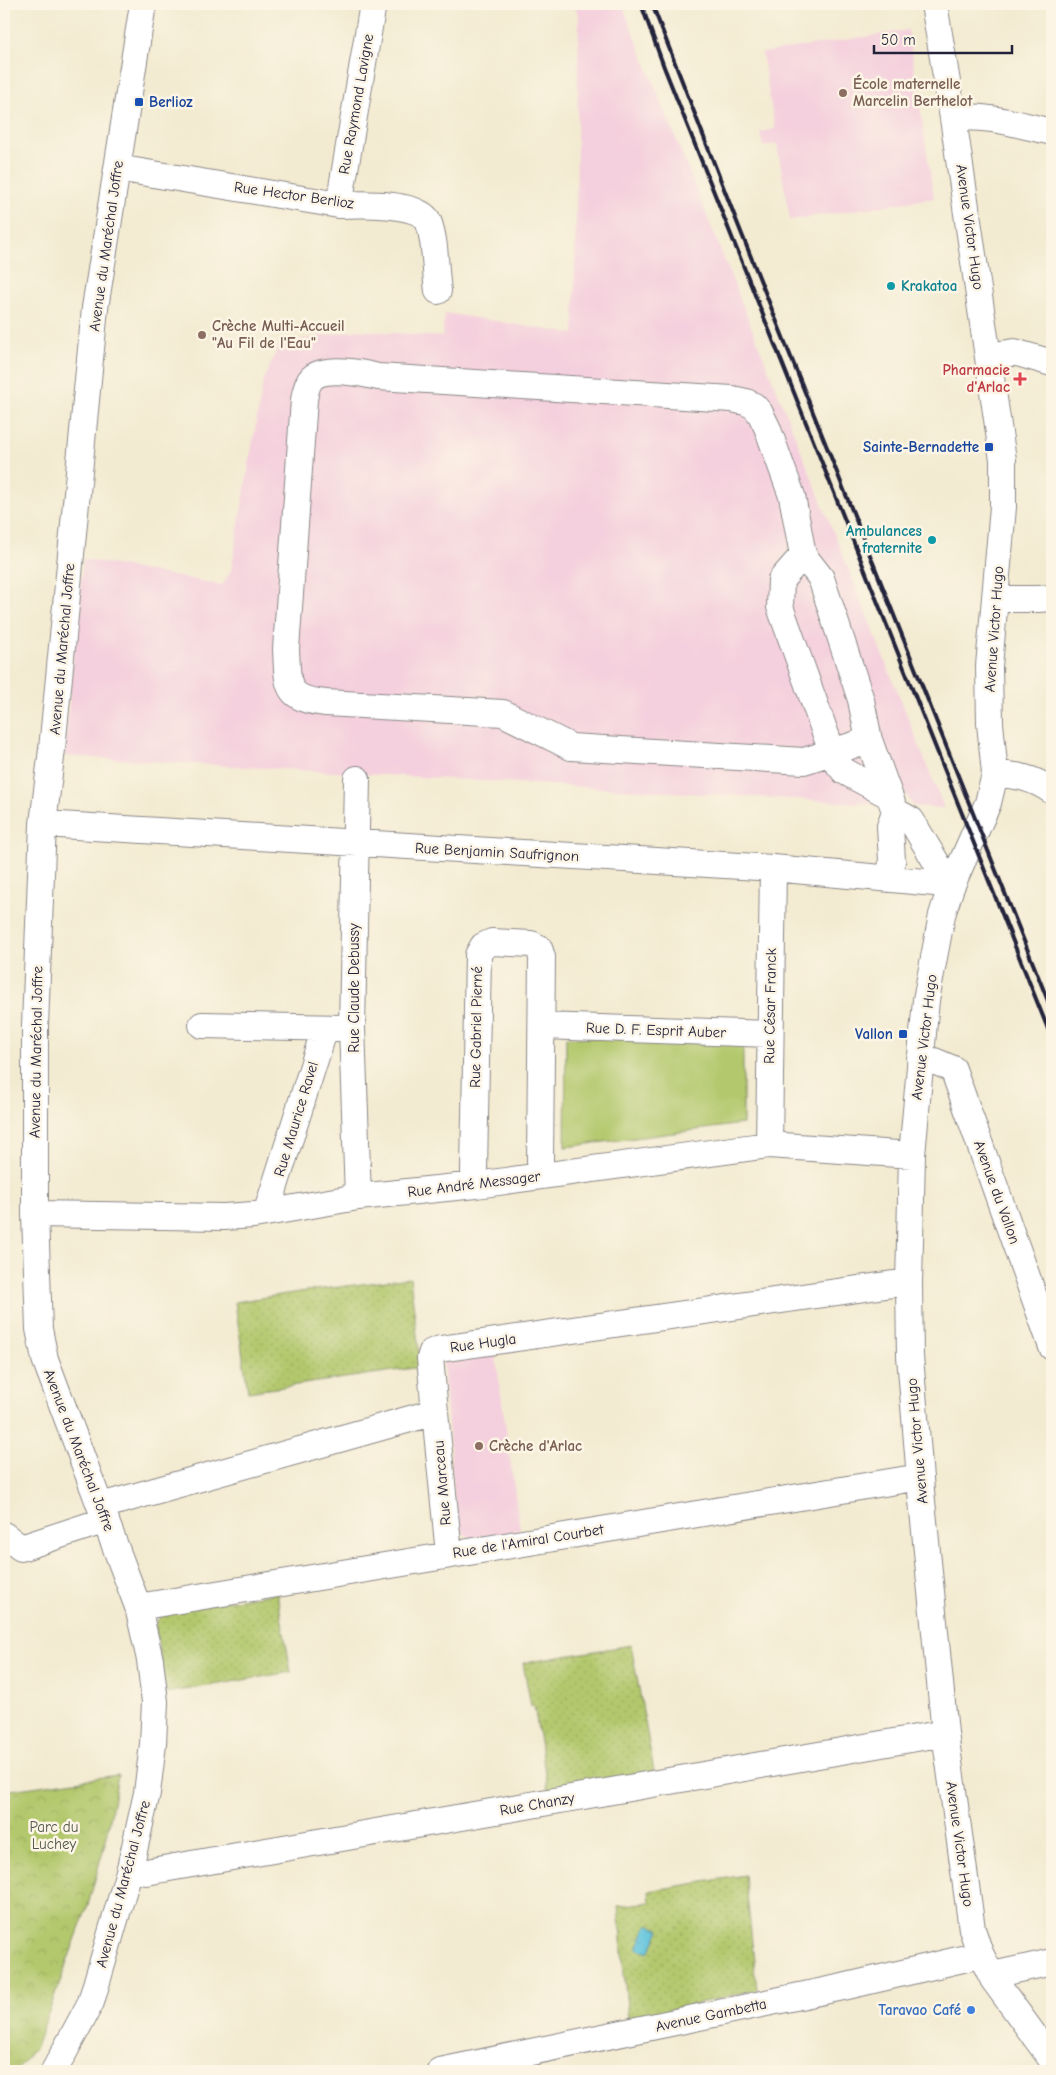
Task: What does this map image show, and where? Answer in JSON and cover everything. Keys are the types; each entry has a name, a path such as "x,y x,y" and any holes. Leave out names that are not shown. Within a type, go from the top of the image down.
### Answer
{"street":[{"name":"Avenue du Maréchal Joffre","path":"54,2071 91,2002 130,1868 147,1792 153,1744 155,1702 150,1660 138,1607 45,1359 39,1329 35,1214 35,1025 43,824 94,317 143,4"},
{"name":"Rue Raymond Lavigne","path":"339,205 373,4"},
{"name":"Avenue Victor Hugo","path":"934,4 954,118 989,356 1003,460 1003,507 989,695 995,774 988,803 951,887 942,915 926,1000 912,1154 909,1284 910,1356 945,1733 972,1929 980,1953 993,1979 1052,2060"},
{"path":"954,118 978,117 1052,132"},
{"name":"Rue Hector Berlioz","path":"116,168 339,205 374,204 416,211 427,220 431,234 438,291"},
{"path":"989,356 1014,352 1052,363"},
{"path":"869,740 804,761 571,747 503,713 326,703 303,700 290,687 286,649 304,400 305,391 312,378 323,373 361,372 378,377 732,399 746,402 760,413 792,496 803,555 821,578 862,700 869,740 892,803 890,826 892,861 890,879"},
{"path":"803,555 781,580 780,607 835,760 844,770 892,803 911,820 951,887"},
{"path":"996,599 1052,598"},
{"path":"995,774 1025,776 1052,791"},
{"name":"Rue Claude Debussy","path":"357,779 352,1028 358,1198"},
{"name":"Rue Benjamin Saufrignon","path":"43,824 773,868 951,887"},
{"name":"Rue César Franck","path":"769,1145 773,868"},
{"name":"Rue Gabriel Pierné","path":"476,1185 474,1171 478,955 483,946 492,942 531,944 539,948 542,957 540,1162 542,1176"},
{"path":"202,1025 352,1028"},
{"name":"Rue D. F. Esprit Auber","path":"542,1026 770,1034"},
{"name":"Rue Maurice Ravel","path":"267,1211 325,1028"},
{"name":"Avenue du Vallon","path":"920,1060 934,1061 953,1069 1052,1347"},
{"name":"Rue André Messager","path":"35,1214 224,1217 769,1145 912,1154"},
{"name":"Rue Hugla","path":"435,1412 430,1358 432,1352 440,1349 900,1283 909,1284"},
{"path":"4,1535 21,1548 103,1513 435,1412"},
{"name":"Rue Marceau","path":"435,1412 449,1554"},
{"name":"Rue de l'Amiral Courbet","path":"138,1607 920,1477"},
{"name":"Rue Chanzy","path":"130,1868 146,1872 945,1733"},
{"name":"Avenue Gambetta","path":"440,2071 843,1987 971,1957 980,1953"},
{"path":"993,1979 1002,1973 1052,1962"}],"shaded area":[{"path":"575,4 622,4 944,808 913,806 901,786 877,804 64,756 83,559 222,585 231,571 263,382 280,343 359,330 442,337 445,313 574,334 579,19"},
{"name":"École maternelle Marcelin Berthelot","path":"908,30 934,198 790,220 777,144 763,146 760,132 775,129 762,53"},
{"name":"Crèche d'Arlac","path":"495,1351 520,1530 470,1538 457,1528 443,1363 446,1358"}],"green space":[{"path":"566,1037 743,1044 743,1124 565,1147"},
{"path":"410,1278 421,1367 248,1392 235,1302"},
{"path":"277,1593 291,1672 166,1693 155,1625 163,1612"},
{"path":"631,1645 654,1771 548,1790 534,1706 531,1706 523,1663"},
{"name":"Parc du Luchey","path":"118,1775 107,1836 88,1905 36,2047 16,2071 4,2071 4,1791"},
{"path":"745,1875 757,1990 628,2019 618,1906 650,1902 649,1891"}],"water":[{"path":"648,1924 660,1930 649,1953 637,1948"}],"railway":[{"path":"641,4 664,67 1052,1039"},
{"path":"652,4 1052,1011"}],"place":[{"name":"École maternelle Marcelin Berthelot","path":"843,93"},
{"name":"Berlioz","path":"139,102"},
{"name":"Krakatoa","path":"891,286"},
{"name":"Crèche Multi-Accueil \"Au Fil de l'Eau\"","path":"202,335"},
{"name":"Pharmacie d'Arlac","path":"1020,379"},
{"name":"Sainte-Bernadette","path":"989,447"},
{"name":"Ambulances fraternite","path":"932,540"},
{"name":"Vallon","path":"903,1034"},
{"name":"Crèche d'Arlac","path":"479,1446"},
{"name":"Taravao Café","path":"971,2010"}]}
